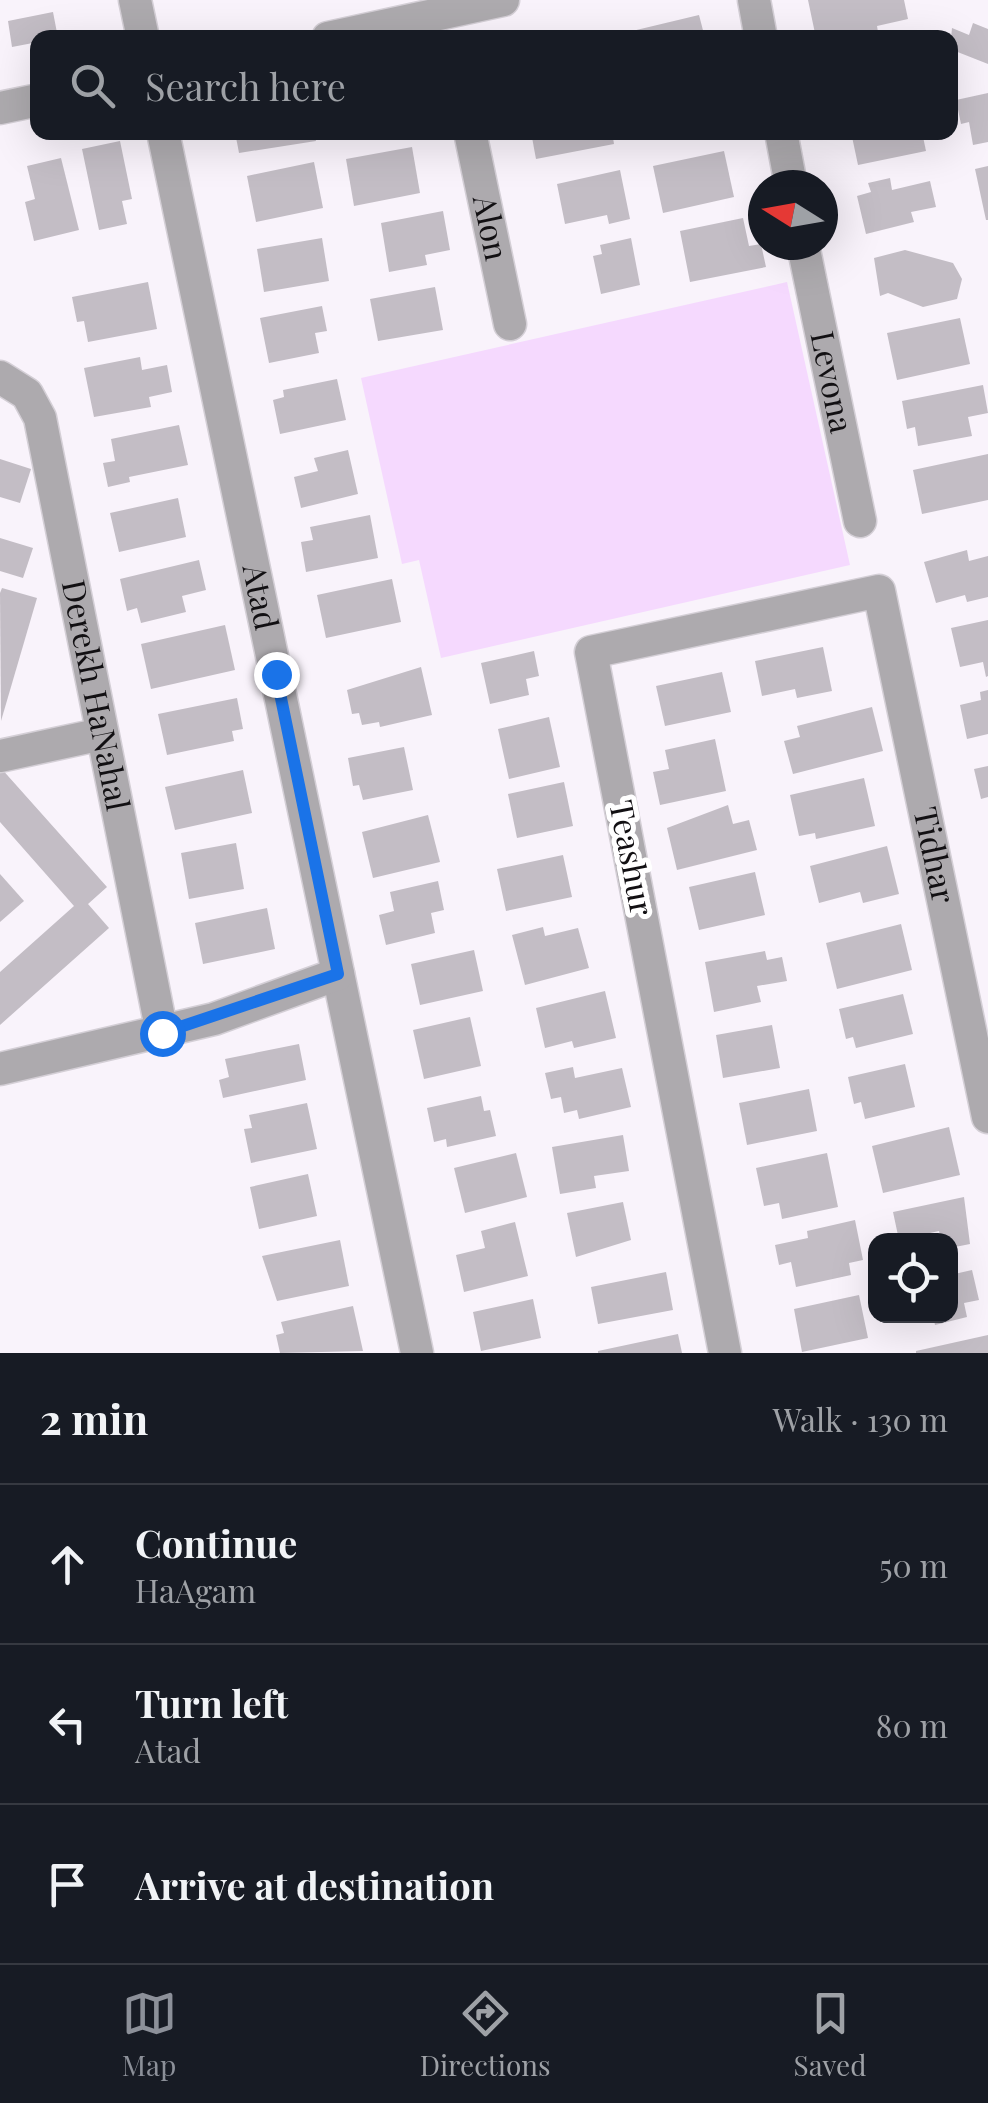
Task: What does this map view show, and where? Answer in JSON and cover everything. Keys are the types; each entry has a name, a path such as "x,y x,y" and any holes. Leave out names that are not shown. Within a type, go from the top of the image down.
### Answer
{"street":[{"path":"136,0 142,30"},
{"path":"373,30 446,17 502,0"},
{"path":"754,0 760,30"},
{"path":"0,108 30,102"},
{"name":"Atad","path":"165,140 417,1353"},
{"name":"Alon","path":"472,140 510,324"},
{"path":"782,140 788,170"},
{"name":"Levona","path":"807,260 860,521"},
{"name":"Derekh HaNahal","path":"0,377 27,394 40,418 162,1033"},
{"name":"Tidhar","path":"879,591 988,1116"},
{"name":"Teashur","path":"726,1353 591,652 879,591"},
{"path":"0,756 102,734"},
{"path":"0,1069 162,1033 338,974"}],"shaded area":[{"path":"787,282 850,565 441,658 419,560 402,564 361,378"}],"building":[{"path":"808,0 904,0 908,19 877,26 878,30 814,30"},
{"path":"53,12 56,30 30,30 30,44 12,47 8,21"},
{"path":"699,15 703,30 636,30"},
{"path":"973,23 988,29 988,64 958,52 958,30 969,35"},
{"path":"988,93 988,142 973,145 969,122 961,124 958,100"},
{"path":"237,140 316,141 239,153"},
{"path":"532,140 613,140 614,144 536,159"},
{"path":"853,140 924,140 926,151 858,165"},
{"path":"120,141 132,199 122,201 127,224 99,230 82,149"},
{"path":"412,147 420,193 354,206 346,159"},
{"path":"724,151 734,197 663,213 653,166"},
{"path":"61,158 79,230 34,241 25,202 35,199 27,166"},
{"path":"314,162 323,208 256,222 247,176"},
{"path":"988,166 988,220 986,220 975,169"},
{"path":"620,170 630,219 609,224 607,215 565,224 557,184"},
{"path":"890,178 892,190 930,181 936,207 911,212 914,222 866,234 857,196 871,192 868,183"},
{"path":"443,211 450,250 425,255 427,265 389,272 381,223"},
{"path":"743,218 748,260 764,260 766,267 690,282 680,231"},
{"path":"322,238 329,281 264,292 257,249"},
{"path":"631,238 640,285 601,294 593,256 602,254 600,245"},
{"path":"905,250 953,263 962,279 957,299 923,307 888,293 880,296 874,258"},
{"path":"148,282 157,329 88,342 84,321 77,322 72,297"},
{"path":"435,287 443,330 378,341 370,299"},
{"path":"322,306 327,331 315,333 319,353 269,363 260,318"},
{"path":"960,318 970,364 897,380 887,333"},
{"path":"140,357 142,370 167,365 172,392 149,397 151,407 94,417 84,368"},
{"path":"337,379 346,420 280,434 273,400 284,397 283,390"},
{"path":"983,385 988,413 968,417 972,436 918,446 915,427 907,429 902,401"},
{"path":"179,425 188,465 129,477 130,482 108,487 103,463 115,461 111,439"},
{"path":"348,450 358,494 301,508 294,477 318,471 314,458"},
{"path":"988,454 988,500 922,514 913,470"},
{"path":"0,459 31,469 20,503 0,497"},
{"path":"178,498 186,537 119,552 110,513"},
{"path":"370,515 378,558 306,572 301,542 313,540 310,527"},
{"path":"0,538 33,548 23,578 0,571"},
{"path":"967,550 969,561 988,556 988,597 967,602 965,595 936,603 924,562"},
{"path":"199,560 206,590 182,596 186,612 141,623 137,608 127,611 120,579"},
{"path":"392,579 401,622 326,638 317,595"},
{"path":"2,588 37,598 1,721 0,593"},
{"path":"988,620 986,677 983,662 960,667 951,628"},
{"path":"225,625 235,670 151,689 141,644"},
{"path":"823,647 832,691 797,698 795,689 762,696 755,661"},
{"path":"534,651 539,676 526,679 529,695 490,704 481,663"},
{"path":"421,667 432,715 380,727 379,722 362,725 359,713 352,714 347,690"},
{"path":"722,672 731,712 665,726 656,686"},
{"path":"988,690 988,734 967,739 960,705 981,700 980,692"},
{"path":"237,698 243,729 232,731 234,741 167,755 158,714"},
{"path":"872,707 883,751 793,774 784,741 800,737 797,726"},
{"path":"549,717 560,767 509,779 498,729"},
{"path":"715,739 726,791 660,805 653,772 669,769 665,750"},
{"path":"404,747 413,790 363,800 359,785 353,786 348,758"},
{"path":"988,766 988,797 981,799 974,769"},
{"path":"0,767 107,887 88,904 109,928 0,1025 0,972 74,906 0,822"},
{"path":"243,770 252,813 175,830 165,787"},
{"path":"864,778 875,826 816,839 815,833 799,836 790,795"},
{"path":"564,782 573,826 517,838 508,794"},
{"path":"728,805 733,824 749,820 757,850 677,870 667,828"},
{"path":"428,815 440,862 373,878 362,832"},
{"path":"236,843 244,889 189,899 181,853"},
{"path":"887,846 899,894 863,903 860,892 819,903 810,866"},
{"path":"563,855 572,897 506,911 497,869"},
{"path":"755,872 765,915 699,930 689,887"},
{"path":"0,874 24,901 0,922"},
{"path":"438,881 444,910 431,913 435,933 386,945 379,915 394,911 390,892"},
{"path":"267,908 275,949 203,964 195,923"},
{"path":"901,924 912,970 837,989 826,943"},
{"path":"543,927 545,936 578,928 589,968 525,985 512,935"},
{"path":"474,950 483,991 420,1005 411,964"},
{"path":"765,951 767,960 782,957 787,981 757,986 761,1002 714,1012 705,962"},
{"path":"605,991 616,1038 574,1048 572,1041 545,1048 536,1008"},
{"path":"903,994 913,1034 856,1048 853,1037 846,1039 839,1009"},
{"path":"470,1017 481,1066 424,1079 413,1030"},
{"path":"772,1025 780,1068 723,1078 716,1035"},
{"path":"299,1044 306,1080 223,1098 219,1080 229,1077 225,1059"},
{"path":"905,1064 915,1107 865,1119 861,1102 854,1104 848,1077"},
{"path":"573,1067 575,1078 622,1068 631,1107 579,1119 577,1110 564,1113 561,1097 551,1099 545,1073"},
{"path":"809,1089 817,1131 747,1145 739,1103"},
{"path":"481,1096 484,1111 490,1110 496,1136 447,1147 446,1139 434,1142 427,1108"},
{"path":"307,1103 317,1149 251,1163 244,1129 252,1128 249,1115"},
{"path":"949,1127 960,1175 883,1193 872,1146"},
{"path":"623,1135 629,1171 594,1176 596,1188 560,1194 552,1147"},
{"path":"516,1153 527,1197 465,1213 454,1168"},
{"path":"827,1153 838,1207 782,1219 779,1203 764,1206 756,1168"},
{"path":"308,1174 317,1216 259,1229 250,1187"},
{"path":"964,1197 970,1244 958,1246 958,1233 898,1233 893,1212"},
{"path":"623,1202 631,1240 576,1257 567,1213"},
{"path":"855,1220 863,1260 849,1263 851,1275 796,1287 791,1262 779,1265 775,1245 808,1238 807,1231"},
{"path":"515,1222 528,1276 464,1292 456,1255 485,1248 481,1231"},
{"path":"340,1240 349,1286 277,1301 262,1256"},
{"path":"972,1270 979,1300 964,1303 967,1317 958,1319 958,1273"},
{"path":"666,1272 673,1310 598,1324 591,1287"},
{"path":"859,1295 868,1338 802,1352 794,1309"},
{"path":"533,1299 541,1338 481,1351 473,1312"},
{"path":"353,1306 363,1351 280,1353 276,1335 284,1333 281,1322"},
{"path":"678,1334 682,1353 598,1353 598,1351"},
{"path":"988,1335 988,1353 916,1353 916,1351"}],"route":[{"path":"162,1033 214,1019 338,974 276,674"}]}
